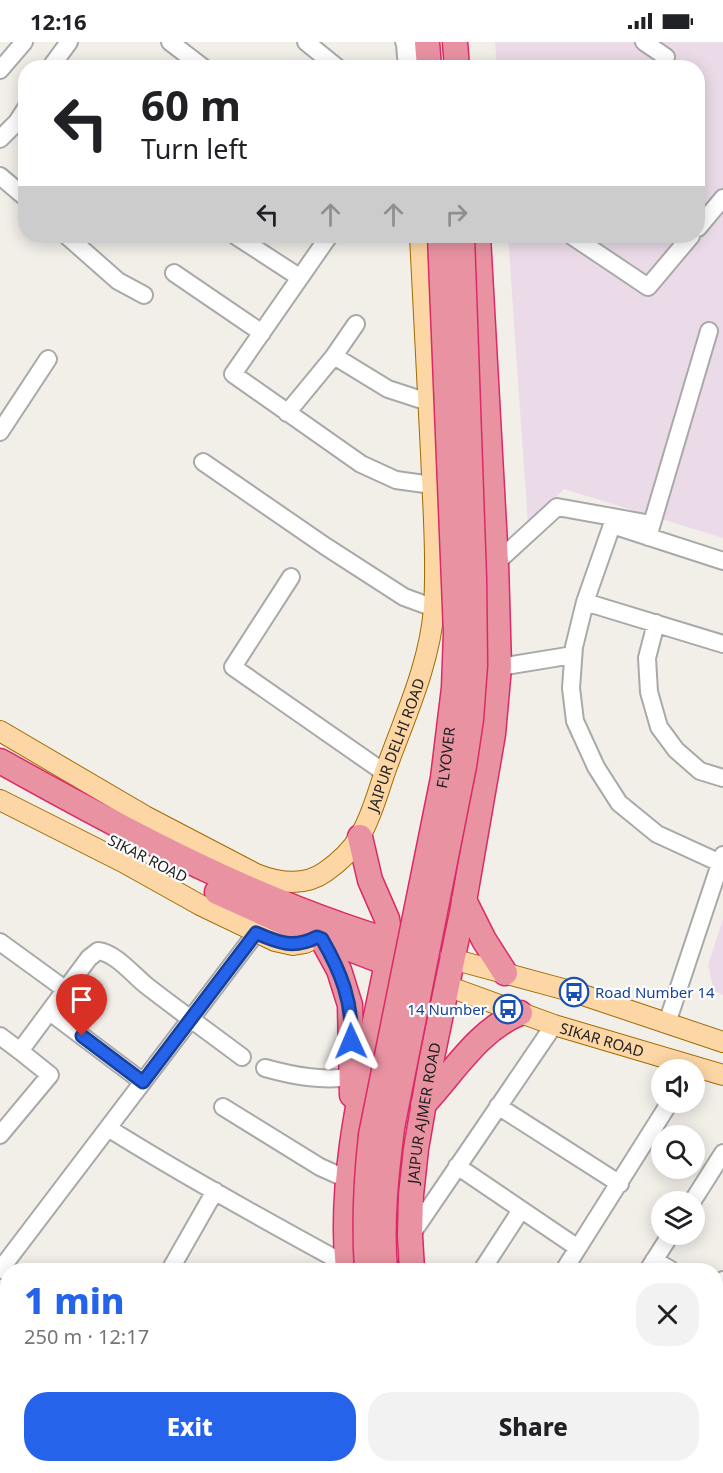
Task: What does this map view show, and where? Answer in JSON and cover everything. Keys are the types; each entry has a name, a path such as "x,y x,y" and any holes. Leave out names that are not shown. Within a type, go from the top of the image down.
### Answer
{"highway":[{"path":"455,42 456,60"},
{"name":"FLYOVER","path":"355,1263 364,1228 371,1135 443,778 454,688 456,633 440,243"},
{"name":"FLYOVER","path":"384,1263 382,1237 384,1186 392,1128 464,765 471,719 474,676 474,578 462,243"},
{"name":"JAIPUR AJMER ROAD","path":"412,1263 411,1196 423,1105 464,900 493,734 499,667 496,563 478,243"},
{"path":"0,761 118,827 188,861 334,923 447,986"},
{"name":"SIKAR ROAD","path":"0,778 130,850 313,935 389,953"},
{"path":"354,1263 349,1180 354,1133 389,953 387,919 370,880 360,837"},
{"path":"464,900 484,940 505,973"},
{"path":"313,935 339,969 350,1005 354,1133"},
{"path":"389,953 452,959"},
{"path":"423,1105 484,1037 496,1026 520,1013"}],"main road":[{"name":"JAIPUR DELHI ROAD","path":"0,731 145,816 256,874 274,881 308,880 324,873 342,858 360,837 385,773 418,681 434,608 432,485 420,243"},
{"path":"0,800 256,933 293,945 305,943 313,935"},
{"path":"452,959 574,992 723,1042"},
{"name":"SIKAR ROAD","path":"447,986 554,1025 665,1059"},
{"name":"SIKAR ROAD","path":"705,1070 723,1075"}],"street":[{"path":"0,70 24,42"},
{"path":"56,60 69,42"},
{"path":"170,42 194,60"},
{"path":"306,42 328,60"},
{"path":"644,42 666,57"},
{"path":"0,139 18,120"},
{"path":"0,176 18,191"},
{"path":"705,220 723,198"},
{"path":"75,243 118,281 144,295"},
{"path":"247,243 299,277"},
{"path":"324,243 233,374 361,464 396,480 432,485"},
{"path":"584,243 648,286 685,243"},
{"path":"174,273 262,333"},
{"path":"287,413 334,356 356,324"},
{"path":"650,530 709,331"},
{"path":"334,356 388,389 428,402"},
{"path":"0,432 48,359"},
{"path":"203,462 404,597 434,608"},
{"path":"496,563 557,507 650,530 723,561"},
{"path":"650,530 612,525 585,602 573,655 571,688 575,721 596,767 619,803 657,834 722,859 667,1023"},
{"path":"291,577 233,667 385,773"},
{"path":"585,602 723,644"},
{"path":"656,623 647,658 649,692 659,727 676,750 700,771 723,778"},
{"path":"499,667 573,655"},
{"path":"5,1263 256,933"},
{"path":"0,942 66,990"},
{"path":"20,1051 94,953 104,952 242,1057"},
{"path":"50,1011 143,1082"},
{"path":"410,1236 554,1025"},
{"path":"0,1036 50,1076 0,1135"},
{"path":"265,1068 307,1078 335,1080 351,1077"},
{"path":"498,1106 620,1184"},
{"path":"223,1107 320,1167 349,1180"},
{"path":"568,1263 663,1113"},
{"path":"108,1128 190,1179 343,1263"},
{"path":"699,1191 723,1153"},
{"path":"457,1166 578,1248"},
{"path":"174,1263 215,1191"},
{"path":"487,1263 521,1210"},
{"path":"652,1263 664,1245"}],"shaded area":[{"path":"495,42 723,42 723,538 564,489 528,525 508,243 705,243 705,60 496,60"},
{"path":"723,919 723,995 714,991 708,965"}],"place":[{"name":"Road Number 14","path":"574,992"},
{"name":"14 Number","path":"508,1009"}],"route":[{"path":"82,1036 143,1082 256,933 293,945 305,943 317,937 322,939 346,987 350,1005 351,1041"}]}
